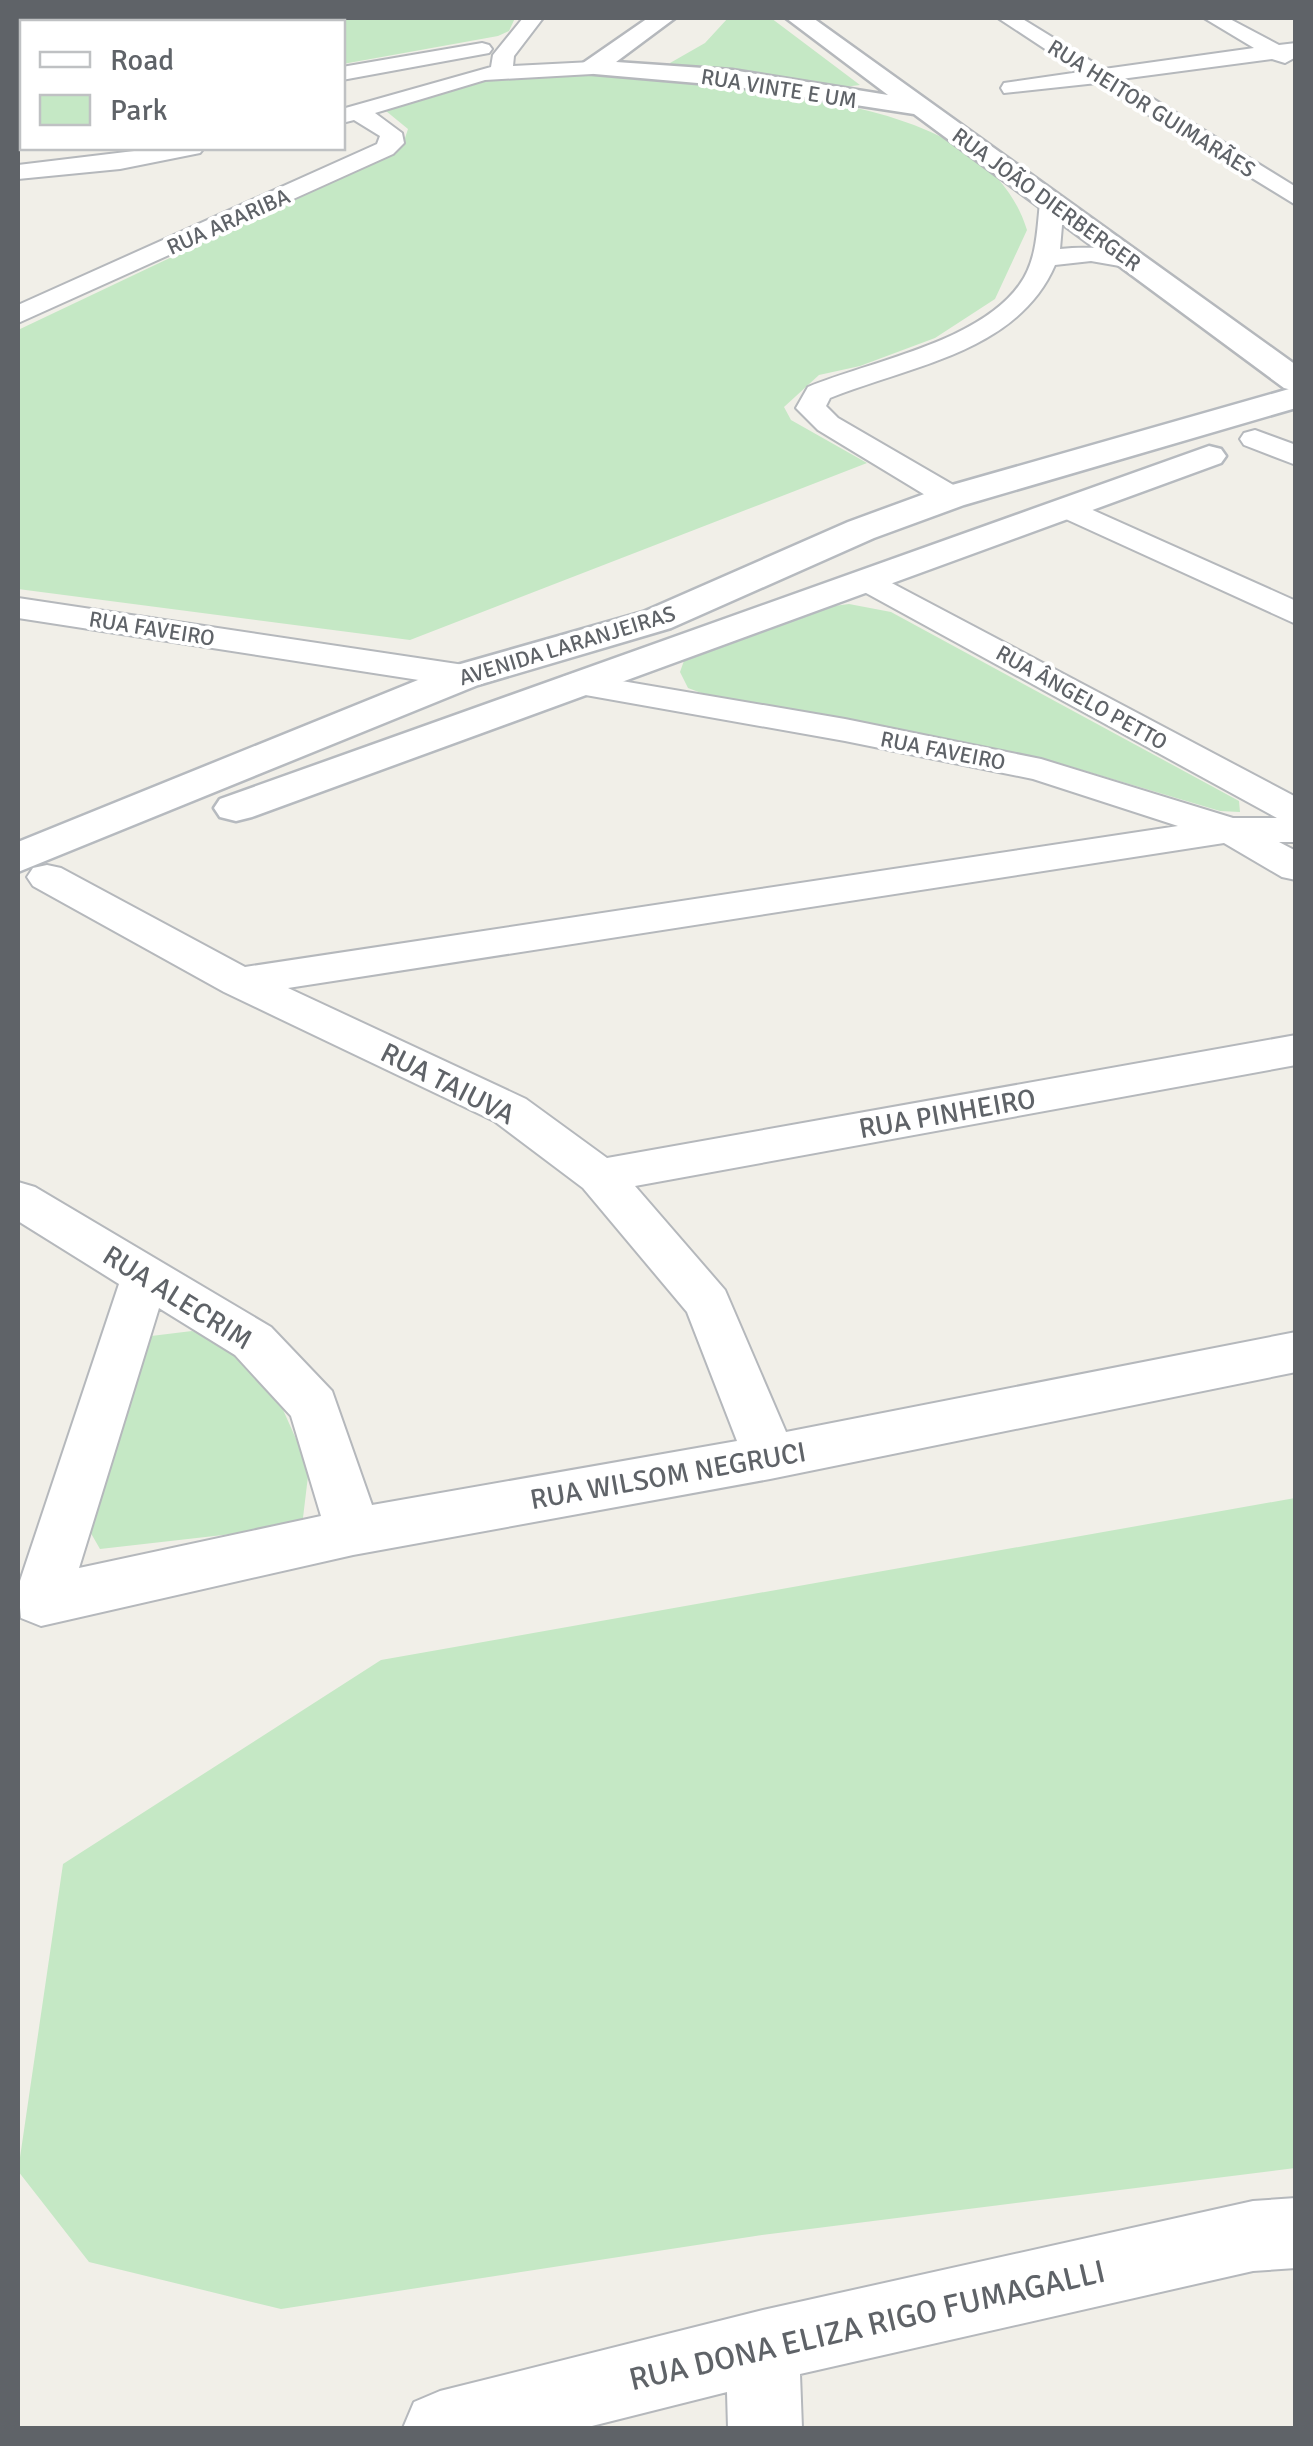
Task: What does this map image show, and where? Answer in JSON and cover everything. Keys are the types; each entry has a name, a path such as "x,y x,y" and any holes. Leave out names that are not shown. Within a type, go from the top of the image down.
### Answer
{"main road":[{"name":"RUA JOÃO DIERBERGER","path":"798,18 1296,381"},
{"path":"592,68 672,34"},
{"path":"637,71 672,34"},
{"name":"RUA VINTE E UM","path":"592,68 732,78 920,108"},
{"name":"AVENIDA LARANJEIRAS","path":"25,862 464,676 657,620 861,530 970,491 1296,397"},
{"name":"AVENIDA LARANJEIRAS","path":"25,862 575,684 1296,426"},
{"path":"970,491 1068,508"},
{"path":"861,530 836,550 835,560 844,571 869,581"}],"street":[{"path":"501,72 507,49 532,18"},
{"name":"RUA HEITOR GUIMARÃES","path":"1008,18 1296,198"},
{"path":"1214,18 1289,54"},
{"path":"345,73 486,48 507,49"},
{"path":"1012,88 1289,54"},
{"path":"351,114 501,72 592,68"},
{"name":"RUA ARARIBA","path":"18,316 392,143 391,134 351,114"},
{"path":"18,172 120,162 182,150"},
{"path":"34,196 120,162"},
{"path":"970,491 828,424 811,408 818,393 841,382 956,344 994,321 1025,295 1046,258 1052,202"},
{"path":"1046,258 1091,253 1131,260"},
{"path":"1256,439 1296,456"},
{"path":"1068,508 1296,614"},
{"name":"RUA ÂNGELO PETTO","path":"869,581 1296,813"},
{"name":"RUA FAVEIRO","path":"18,608 464,676"},
{"name":"RUA FAVEIRO","path":"575,684 845,730 1041,770 1230,830 1296,868"},
{"path":"239,982 1230,830 1296,830"},
{"name":"RUA TAIUVA","path":"25,862 239,982 510,1110 598,1176 708,1303 770,1457"},
{"name":"RUA PINHEIRO","path":"598,1176 1296,1050"},
{"name":"RUA ALECRIM","path":"18,1199 253,1341 314,1406 352,1532"},
{"name":"RUA WILSOM NEGRUCI","path":"148,1276 41,1600 352,1532 770,1457 1296,1352"},
{"name":"RUA DONA ELIZA RIGO FUMAGALLI","path":"440,2428 763,2346 1252,2236 1296,2233"},
{"path":"763,2346 765,2428"}],"green space":[{"path":"18,18 515,18 509,31 498,36 345,64 345,20 20,20 18,83"},
{"path":"728,18 771,18 860,85 844,87 673,69 670,63 705,43"},
{"path":"601,71 777,94 904,121 958,146 1000,181 1027,230 995,299 935,338 860,366 819,375 784,407 791,420 867,463 410,640 18,589 18,330 391,153 403,144 408,129 386,111 395,105 478,79"},
{"path":"849,604 891,612 1239,801 1240,812 1220,811 1045,759 712,697 688,688 680,672 686,655 818,608"},
{"path":"192,1331 237,1350 280,1403 309,1468 302,1526 100,1549 85,1523 143,1337"},
{"path":"1295,1498 1295,2168 762,2235 281,2309 89,2262 18,2171 63,1864 381,1660"}]}
